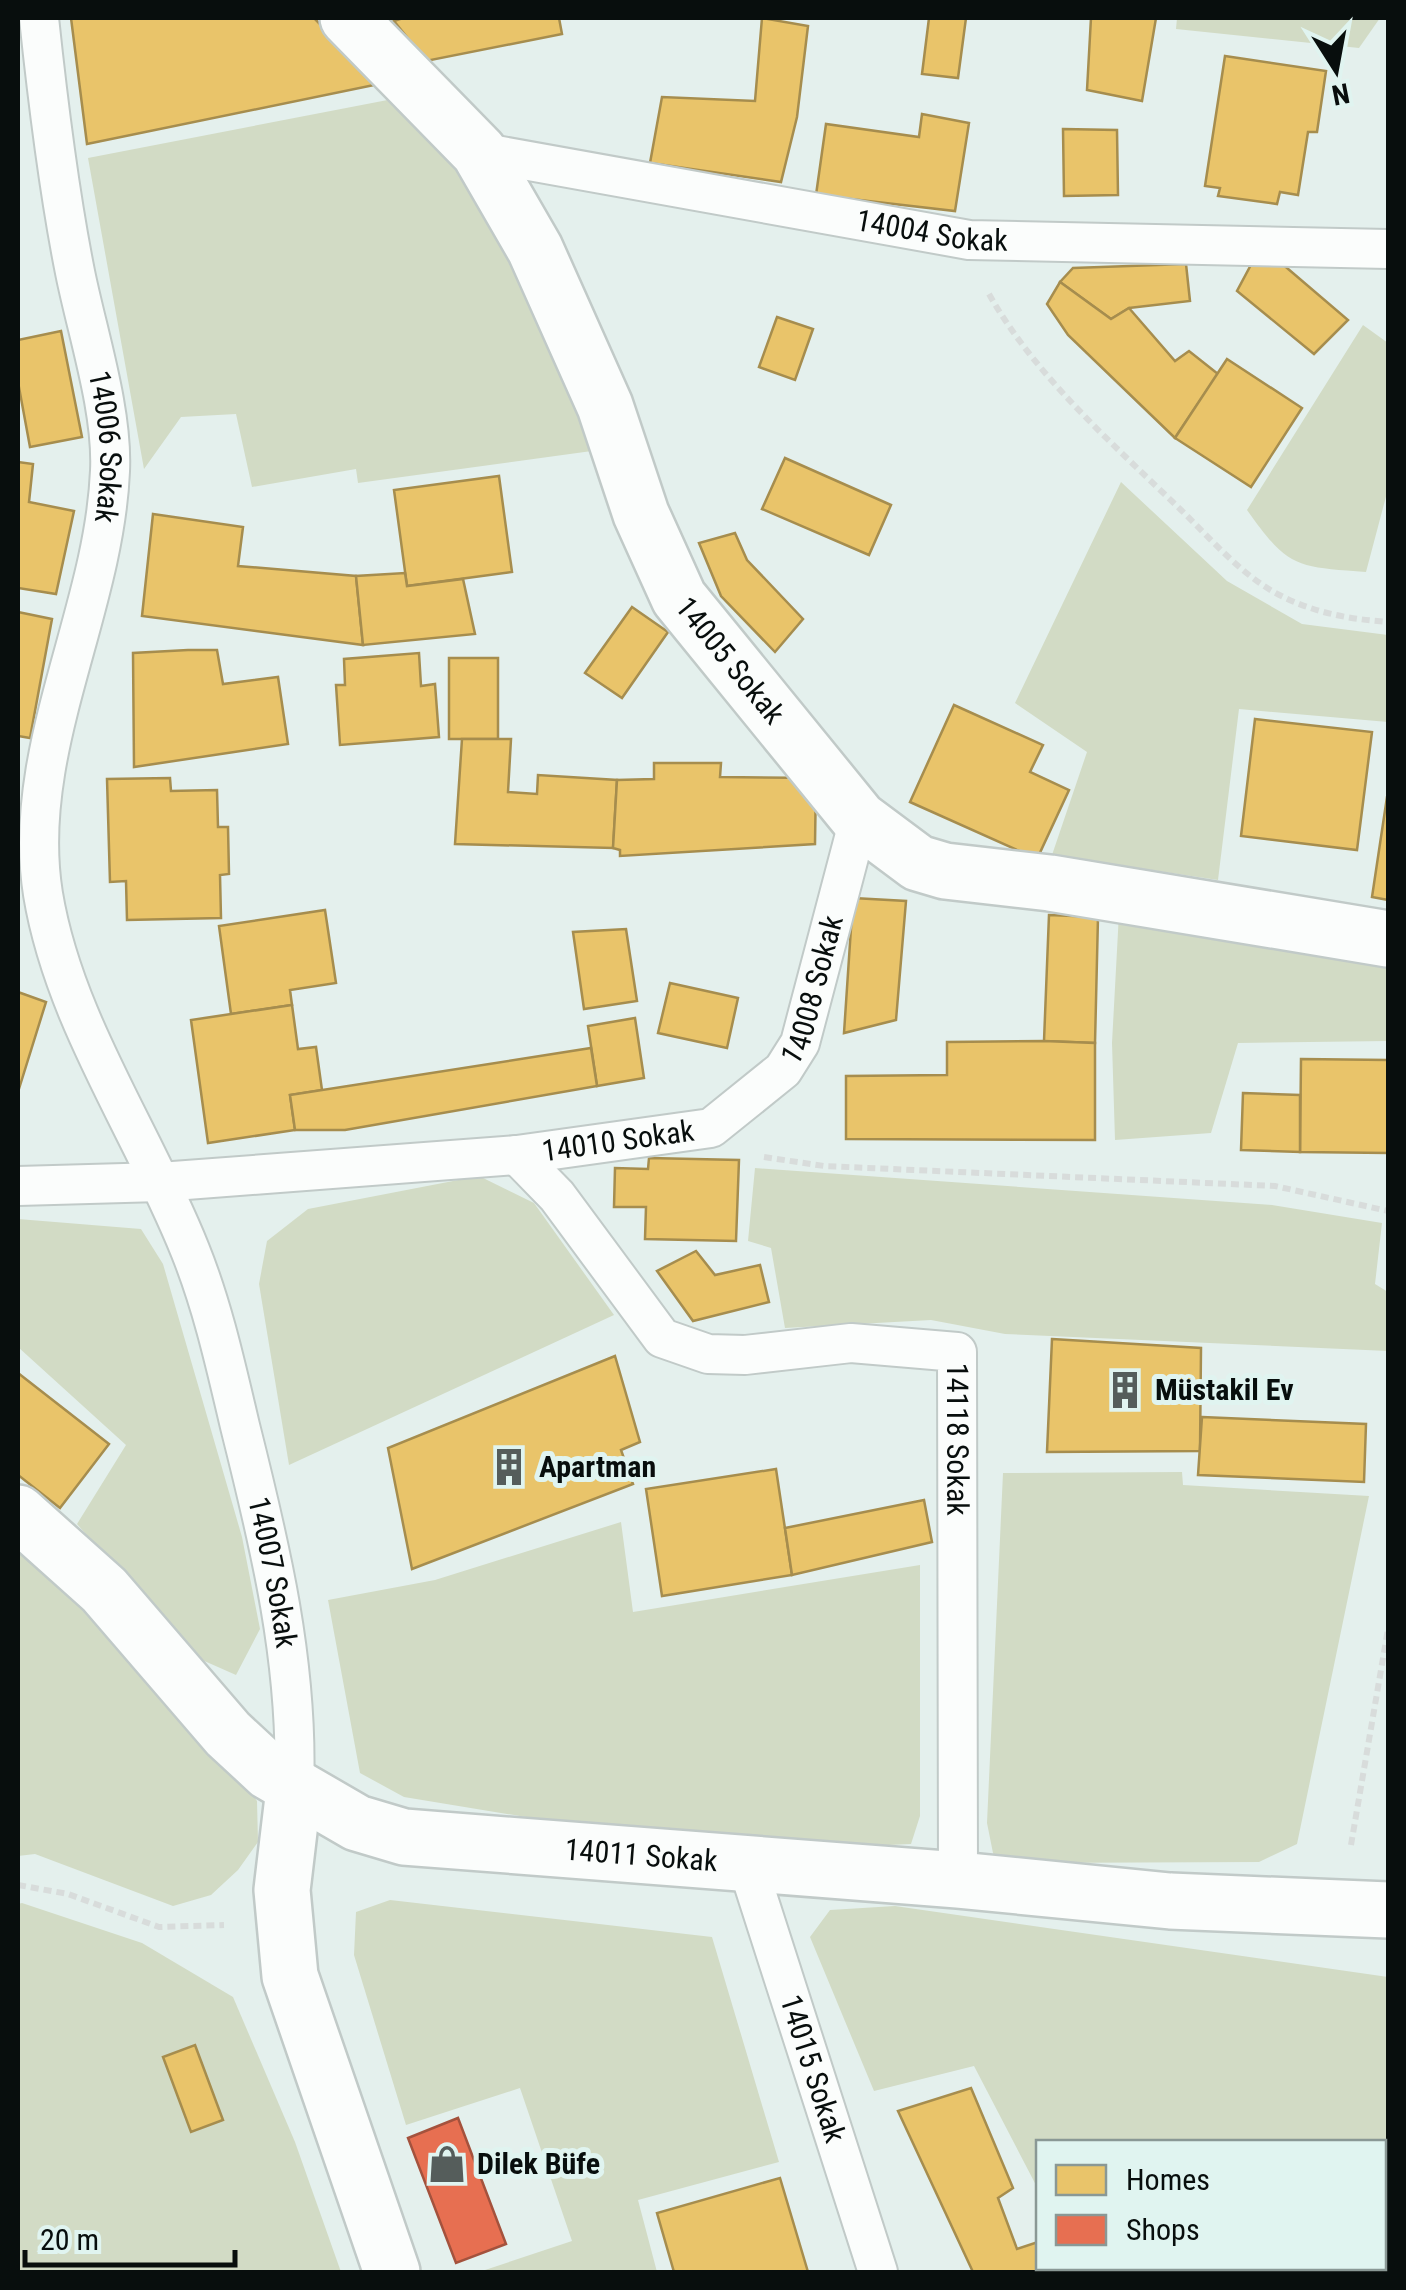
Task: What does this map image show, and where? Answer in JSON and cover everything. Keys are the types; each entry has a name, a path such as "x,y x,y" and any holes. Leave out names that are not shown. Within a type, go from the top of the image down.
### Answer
{"street":[{"name":"14005 Sokak","path":"348,18 479,152 535,249 605,406 641,514 679,598 859,819 918,863 946,871 1050,883 1388,938"},
{"name":"14011 Sokak","path":"18,1513 104,1590 228,1734 294,1789 357,1823 404,1838 958,1880 1170,1902 1364,1909"},
{"name":"14007 Sokak","path":"294,1789 282,1890 290,1976 392,2272"}],"lane":[{"name":"14006 Sokak","path":"39,18 57,182 111,464 106,528 68,674 38,821 51,934"},
{"name":"14004 Sokak","path":"479,152 970,240 1388,249"},
{"name":"14008 Sokak","path":"712,1128 783,1070 800,1043 859,819"},
{"path":"18,907 51,934"},
{"name":"14007 Sokak","path":"51,934 92,1044 192,1253 216,1327 280,1595 291,1681 294,1789"},
{"name":"14010 Sokak","path":"18,1186 160,1182 517,1155 712,1128"},
{"name":"14118 Sokak","path":"517,1155 557,1196 662,1338 708,1354 744,1355 850,1342 957,1352 958,1880"},
{"name":"14015 Sokak","path":"748,1867 878,2272"}],"path":[{"path":"970,240 991,298 1026,350 1141,471 1245,572 1274,592 1342,619 1388,622"},
{"name":"14010 Sokak","path":"712,1128 752,1155 784,1162 1275,1186 1388,1211"},
{"path":"1364,1909 1388,1629"},
{"path":"18,1884 68,1894 160,1926 192,1929 224,1925 252,1913 282,1890"}],"green space":[{"path":"1177,18 1380,18 1359,48 1176,29"},
{"path":"398,98 476,180 599,450 358,483 356,469 252,487 236,414 181,417 144,469 88,158"},
{"path":"1363,325 1388,343 1388,489 1366,572 1296,561 1273,543 1247,510"},
{"path":"1121,482 1227,581 1302,624 1388,635 1388,722 1239,709 1218,880 1052,855 1087,752 1015,703"},
{"path":"1119,913 1388,960 1388,1041 1238,1043 1211,1133 1115,1140 1112,1043"},
{"path":"755,1168 1272,1205 1382,1223 1375,1284 1388,1292 1388,1351 1005,1334 931,1320 785,1328 771,1248 748,1241"},
{"path":"479,1176 534,1203 614,1315 289,1465 259,1284 267,1241 308,1209"},
{"path":"18,1219 141,1229 163,1264 242,1537 260,1629 236,1675 193,1656 77,1524 126,1445 18,1347"},
{"path":"1182,1472 1183,1485 1369,1496 1297,1844 1259,1862 995,1863 987,1823 1003,1473"},
{"path":"621,1522 633,1612 920,1565 920,1816 911,1844 866,1846 599,1829 404,1797 360,1773 328,1600 435,1580"},
{"path":"18,1534 226,1757 257,1801 258,1842 238,1870 211,1895 173,1906 35,1854 18,1856"},
{"path":"390,1900 712,1937 779,2162 638,2200 657,2272 479,2272 572,2241 520,2088 406,2125 354,1955 356,1912"},
{"path":"18,1904 142,1943 233,1997 295,2142 341,2272 18,2272"},
{"path":"895,1906 1388,1977 1388,2272 1302,2270 1386,2270 1386,2140 1036,2140 1036,2185 974,2066 874,2091 810,1937 830,1910"}],"building: Homes":[{"path":"71,18 314,18 379,84 87,144"},
{"path":"559,18 562,34 426,61 394,21"},
{"path":"762,18 808,26 797,117 781,182 650,163 662,97 755,101"},
{"path":"929,18 966,18 958,78 922,74"},
{"path":"1091,18 1156,18 1142,101 1087,90"},
{"path":"1225,56 1326,71 1317,132 1308,132 1298,195 1280,192 1277,204 1218,196 1220,188 1205,186"},
{"path":"922,114 969,123 955,211 816,195 826,124 919,137"},
{"path":"1063,129 1117,130 1118,195 1064,196"},
{"path":"1253,261 1280,262 1348,320 1314,354 1237,291"},
{"path":"1186,264 1190,301 1129,308 1111,319 1060,282 1073,268"},
{"path":"1060,282 1111,319 1129,308 1175,361 1189,351 1218,374 1175,438 1068,335 1047,304"},
{"path":"777,317 813,329 795,380 759,367"},
{"path":"61,331 82,437 30,447 18,382 18,340"},
{"path":"1227,359 1302,408 1251,487 1175,438"},
{"path":"785,458 891,505 869,555 762,509"},
{"path":"18,462 33,464 29,502 74,511 56,594 18,588"},
{"path":"499,476 512,572 407,586 394,490"},
{"path":"153,514 243,527 238,566 356,576 363,645 142,616"},
{"path":"735,533 747,560 803,619 775,652 721,596 699,543"},
{"path":"405,573 407,586 463,579 475,634 363,645 356,576"},
{"path":"632,607 668,632 622,698 585,673"},
{"path":"18,612 52,619 30,738 18,736"},
{"path":"217,650 223,684 278,677 288,744 134,767 133,653"},
{"path":"419,653 421,686 435,684 439,737 340,745 336,685 345,685 344,659"},
{"path":"449,658 498,658 498,739 449,739"},
{"path":"954,705 1043,745 1030,772 1069,790 1037,859 910,802"},
{"path":"1255,719 1372,732 1357,850 1241,836"},
{"path":"462,739 511,739 508,792 537,794 538,775 617,780 613,848 455,844"},
{"path":"654,763 721,763 720,777 816,778 815,844 620,856 620,850 613,848 617,780 654,779"},
{"path":"170,778 171,791 217,790 218,827 228,827 229,874 220,875 221,918 127,920 126,881 110,882 107,779"},
{"path":"1388,797 1388,900 1372,897"},
{"path":"853,898 906,901 896,1020 844,1033"},
{"path":"325,910 336,983 290,990 292,1005 231,1014 219,926"},
{"path":"1049,915 1098,917 1095,1043 1044,1041"},
{"path":"626,929 637,1001 584,1009 573,932"},
{"path":"670,983 738,998 727,1048 658,1033"},
{"path":"18,992 46,1002 18,1092"},
{"path":"292,1005 298,1049 316,1047 322,1090 290,1095 295,1130 208,1143 191,1020"},
{"path":"635,1018 644,1078 597,1086 588,1026"},
{"path":"947,1042 1095,1043 1095,1140 846,1139 846,1076 947,1075"},
{"path":"591,1048 597,1086 345,1130 295,1130 290,1095"},
{"path":"1301,1059 1388,1060 1388,1153 1300,1152"},
{"path":"1243,1093 1300,1095 1300,1152 1241,1150"},
{"path":"649,1158 739,1160 736,1241 645,1239 646,1207 614,1207 615,1168 648,1169"},
{"path":"696,1251 715,1275 760,1265 769,1302 693,1321 657,1271"},
{"name":"Müstakil Ev","path":"1052,1339 1201,1348 1200,1451 1047,1452"},
{"name":"Apartman","path":"615,1356 640,1442 621,1450 633,1484 412,1569 388,1448"},
{"path":"18,1373 109,1444 60,1508 18,1475"},
{"path":"1202,1417 1366,1424 1364,1482 1198,1475"},
{"path":"776,1469 792,1575 662,1596 646,1489"},
{"path":"924,1500 932,1542 792,1575 785,1528"},
{"path":"195,2045 223,2120 191,2132 163,2057"},
{"path":"971,2088 1013,2188 998,2198 1017,2249 1036,2243 1036,2270 1127,2272 973,2272 898,2111"},
{"path":"780,2178 808,2272 674,2272 657,2213"},
{"path":"1146,2270 1206,2270 1205,2272"}],"building: Shops":[{"name":"Dilek Büfe","path":"458,2118 506,2244 456,2263 408,2138"}],"place":[{"name":"Müstakil Ev","path":"1125,1390"},
{"name":"Apartman","path":"509,1467"},
{"name":"Dilek Büfe","path":"447,2164"}]}
